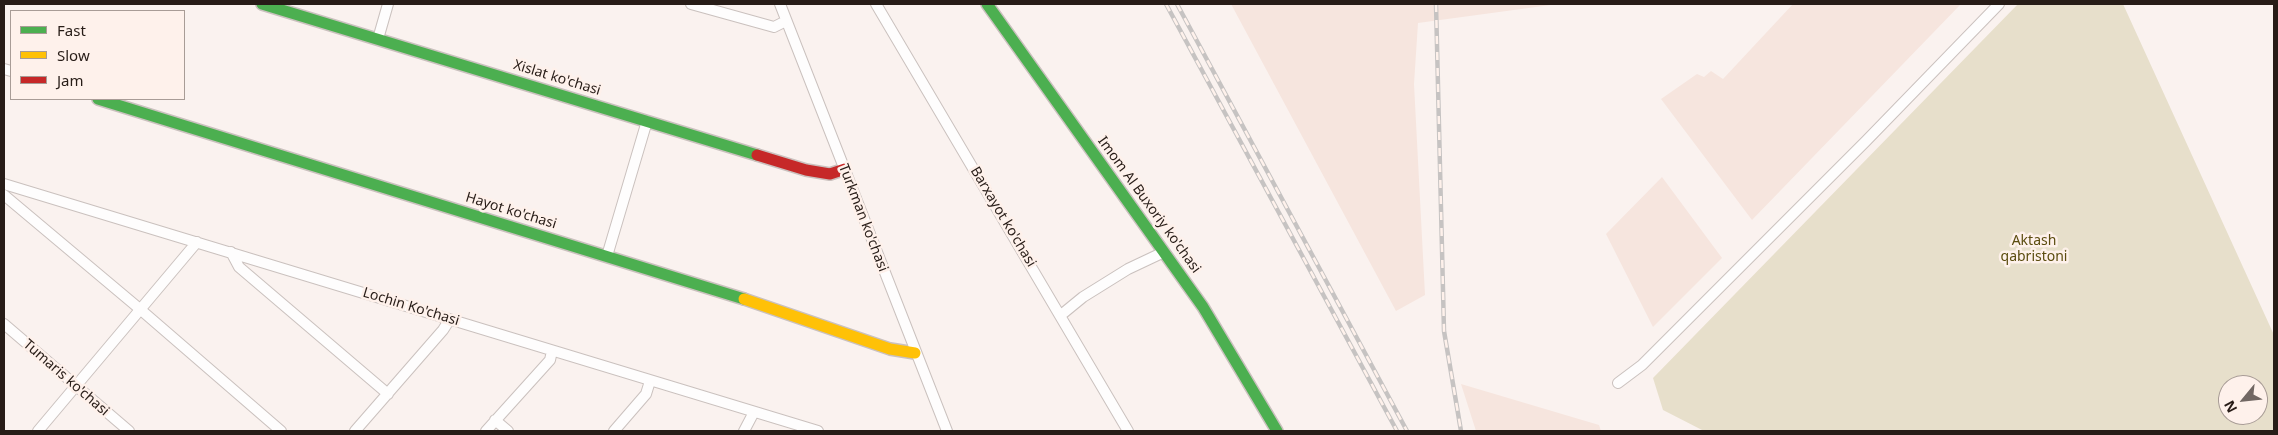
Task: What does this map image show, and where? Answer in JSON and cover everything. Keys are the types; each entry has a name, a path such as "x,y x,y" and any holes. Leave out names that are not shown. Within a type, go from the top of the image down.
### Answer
{"street":[{"name":"Xislat ko'chasi","path":"262,4 806,170 830,174 845,169"},
{"path":"378,39 388,4"},
{"path":"691,4 774,27 786,21"},
{"name":"Turkman ko'chasi","path":"780,4 947,431"},
{"name":"Barxayot ko'chasi","path":"876,4 1128,431"},
{"name":"Imom Al Buxoriy ko'chasi","path":"987,4 1203,307 1277,431"},
{"path":"1618,384 1642,365 1866,141 1999,4"},
{"name":"Hayot ko'chasi","path":"101,100 750,301 890,349 916,353"},
{"path":"607,256 647,121"},
{"name":"Lochin Ko'chasi","path":"4,184 818,431"},
{"path":"4,195 281,431"},
{"path":"38,431 197,242"},
{"path":"231,252 239,267 388,394"},
{"path":"1061,315 1083,297 1128,269 1164,252"},
{"path":"355,431 443,330 450,319"},
{"name":"Tumaris ko'chasi","path":"4,324 129,431"},
{"path":"486,431 550,360 552,351"},
{"path":"614,431 646,394 650,381"},
{"path":"744,431 754,412"},
{"path":"495,420 508,431"}],"shaded area":[{"path":"1231,4 1558,4 1418,23 1414,84 1425,295 1396,311"},
{"path":"1793,4 1961,4 1752,220 1661,99 1697,74 1704,77 1711,71 1723,79"},
{"path":"1662,177 1722,258 1653,327 1606,234"},
{"path":"1461,384 1599,425 1601,431 1476,431"}],"green space":[{"name":"Aktash qabristoni","path":"2018,4 2123,4 2274,335 2274,431 1704,431 1663,410 1653,378"}],"railway":[{"path":"1166,4 1397,431"},
{"path":"1177,4 1407,431"},
{"path":"1436,4 1444,331 1461,431"}],"traffic: fast":[{"path":"262,4 757,155"},
{"path":"987,4 1203,307 1277,431"},
{"path":"101,100 744,299"}],"traffic: slow":[{"path":"744,299 890,349 915,353"}],"traffic: jam":[{"path":"757,155 806,170 830,174 845,169"}]}
